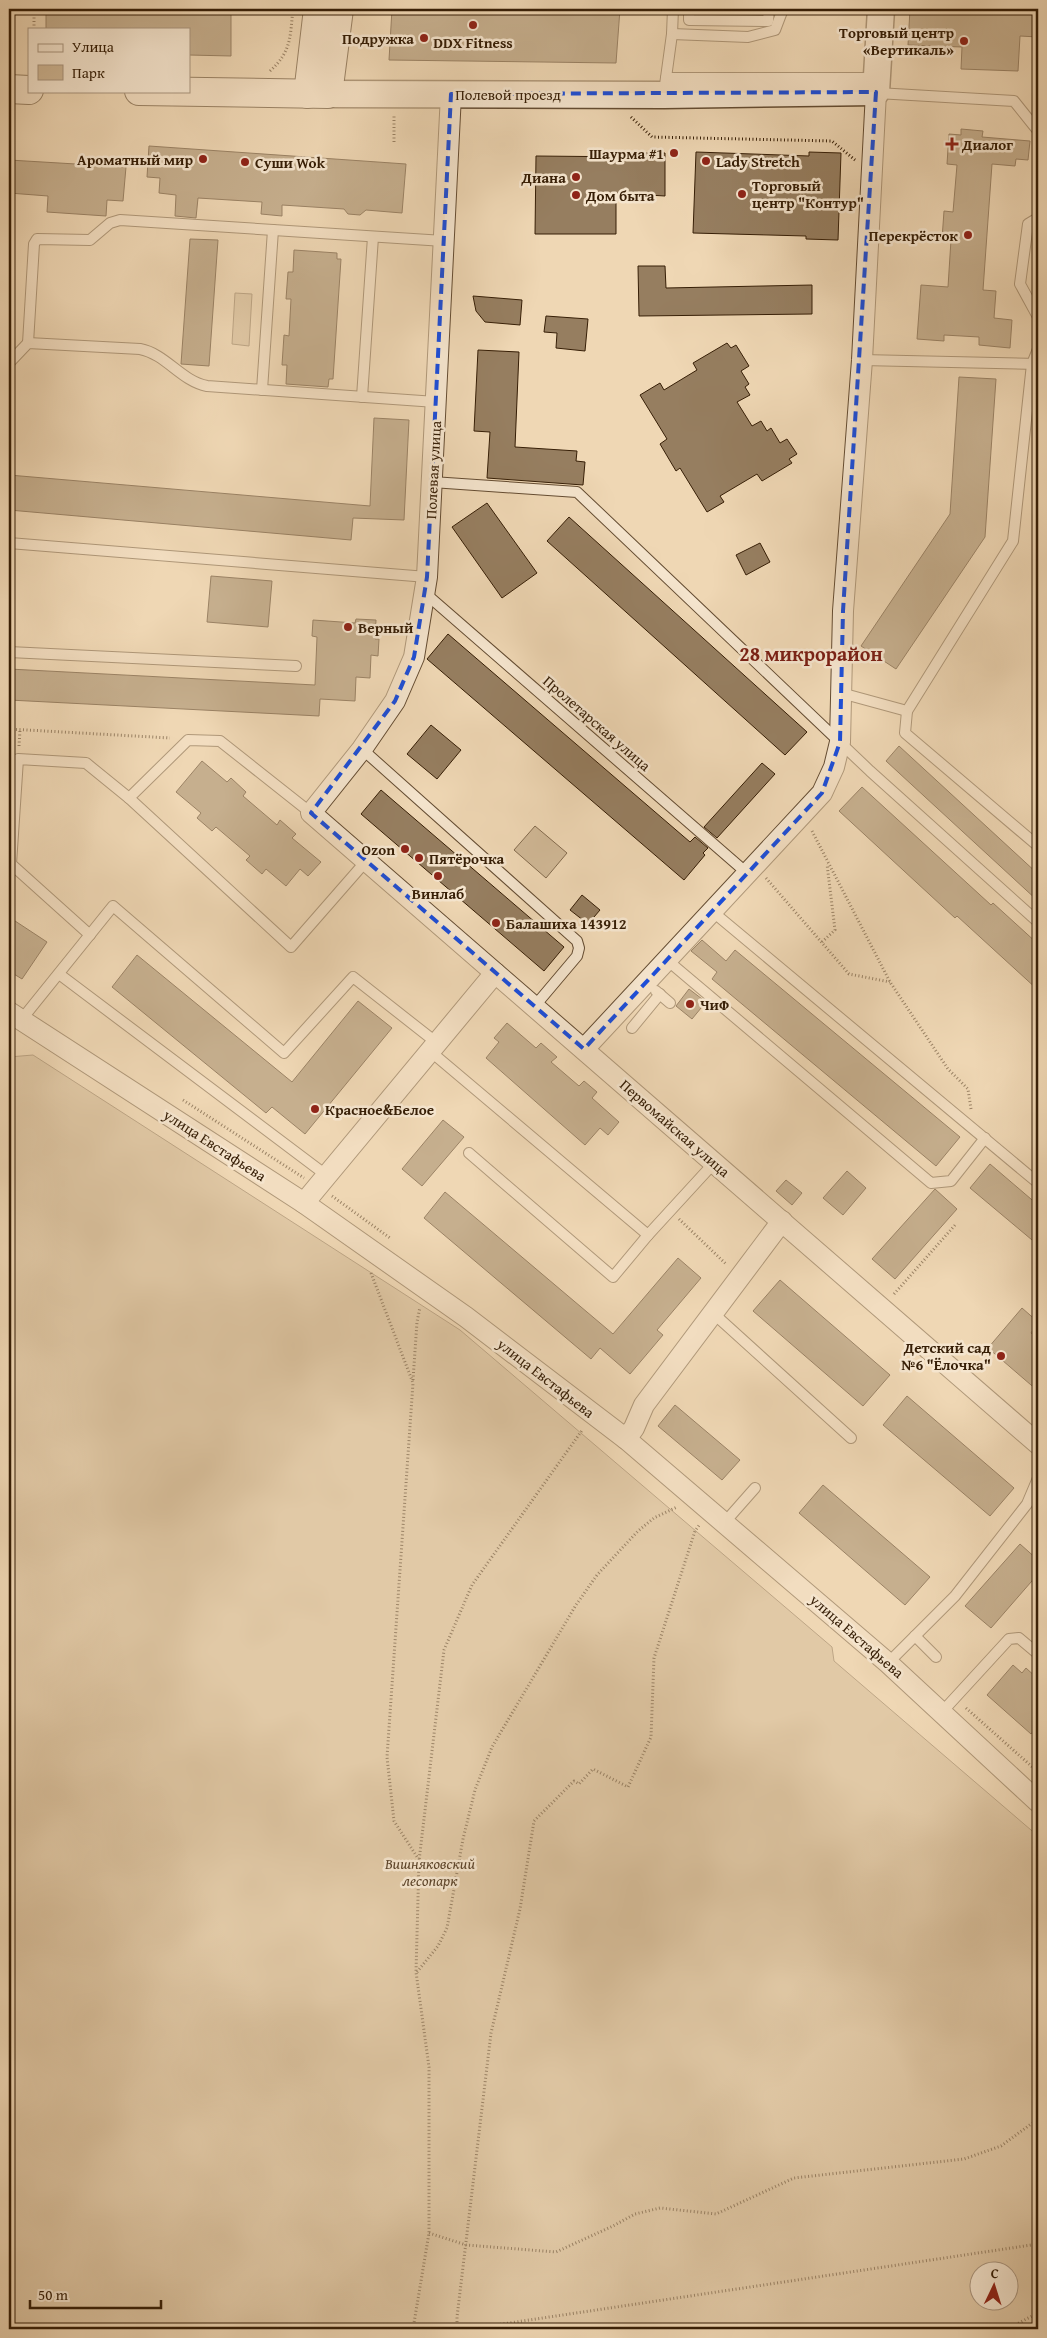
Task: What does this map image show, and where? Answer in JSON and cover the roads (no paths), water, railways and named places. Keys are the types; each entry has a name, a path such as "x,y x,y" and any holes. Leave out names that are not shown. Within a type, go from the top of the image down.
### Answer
{"main road":[{"path":"318,9 318,94"},
{"path":"318,94 339,9"},
{"path":"9,89 28,90"},
{"name":"Полевой проезд","path":"190,92 318,94"}],"street":[{"path":"584,1049 653,988 668,960 822,793 834,767 840,742 844,611 862,360 881,9"},
{"name":"Полевой проезд","path":"318,94 451,94 665,87 877,85"},
{"name":"Полевая улица","path":"311,813 362,748 395,701 414,657 426,585 451,94"},
{"name":"Первомайская улица","path":"311,813 1038,1444"},
{"path":"304,1202 495,973"},
{"name":"улица Евстафьева","path":"15,1016 304,1202 466,1317 626,1439 888,1663 1038,1802"},
{"path":"626,1439 634,1428 644,1405 782,1221"}],"lane":[{"path":"665,87 672,34 673,9"},
{"path":"689,9 689,20 768,21 769,9"},
{"path":"672,34 748,36 775,30 783,9"},
{"path":"877,85 1014,101 1038,131"},
{"path":"1038,218 1028,224 1020,284 1038,316"},
{"path":"9,363 28,343 34,244 37,239 90,240 110,223 120,220 444,241"},
{"path":"262,390 273,230"},
{"path":"362,397 372,237"},
{"path":"28,343 150,351 198,384 436,402"},
{"path":"1038,349 1013,541 907,711 905,733 1038,846"},
{"path":"862,360 1035,364"},
{"path":"432,482 577,492 840,742 1038,922"},
{"path":"9,543 426,585"},
{"name":"Пролетарская улица","path":"426,585 752,870"},
{"path":"9,652 296,666"},
{"path":"841,693 907,711"},
{"path":"129,798 188,740 220,741 311,813"},
{"path":"362,748 577,941 579,948 577,956 534,1007"},
{"path":"90,935 11,864 18,759 86,763 129,798 291,947 367,860"},
{"path":"15,1016 59,974 113,906 284,1053 354,977 648,1235"},
{"path":"713,912 1038,1183"},
{"path":"668,960 931,1183 952,1181 985,1138"},
{"path":"59,974 326,1176"},
{"path":"632,1028 653,988 670,1004"},
{"path":"469,1153 613,1277 648,1235 714,1163"},
{"path":"713,1313 851,1438"},
{"path":"888,1663 955,1596 1027,1504 1038,1478"},
{"path":"725,1522 755,1488"},
{"path":"915,1636 936,1657"},
{"path":"942,1712 1009,1639 1019,1638 1038,1654"}],"place":[{"name":"DDX Fitness","path":"473,25"},
{"name":"Подружка","path":"424,38"},
{"name":"Торговый центр «Вертикаль»","path":"964,41"},
{"name":"Диалог","path":"952,144"},
{"name":"Шаурма #1","path":"674,153"},
{"name":"Ароматный мир","path":"203,159"},
{"name":"Lady Stretch","path":"706,161"},
{"name":"Суши Wok","path":"245,162"},
{"name":"Диана","path":"576,177"},
{"name":"Торговый центр \"Контур\"","path":"742,194"},
{"name":"Дом быта","path":"576,195"},
{"name":"Перекрёсток","path":"968,235"},
{"name":"Верный","path":"348,627"},
{"name":"Ozon","path":"405,849"},
{"name":"Пятёрочка","path":"419,858"},
{"name":"Винлаб","path":"438,876"},
{"name":"Балашиха 143912","path":"496,923"},
{"name":"ЧиФ","path":"690,1004"},
{"name":"Красное&Белое","path":"315,1109"},
{"name":"Детский сад №6 \"Ёлочка\"","path":"1001,1356"}],"district":[{"name":"28 микрорайон","path":"811,653"}],"park label":[{"name":"Вишняковский лесопарк","path":"430,1872"}]}
